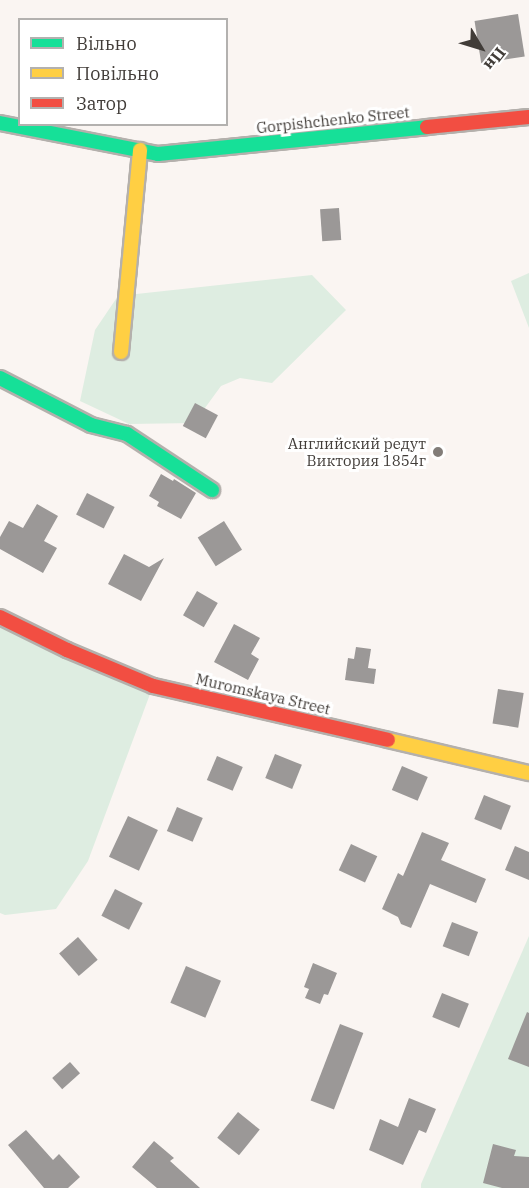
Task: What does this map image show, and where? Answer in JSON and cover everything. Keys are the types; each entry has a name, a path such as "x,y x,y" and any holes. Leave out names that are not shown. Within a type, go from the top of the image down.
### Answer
{"street":[{"name":"Gorpishchenko Street","path":"0,123 158,154 529,117"},
{"path":"121,352 140,150"},
{"path":"0,378 91,425 127,434 212,490"},
{"name":"Muromskaya Street","path":"0,617 67,650 153,686 529,773"}],"green space":[{"path":"529,273 529,328 511,281"},
{"path":"312,275 346,310 272,383 240,378 221,386 194,423 129,424 80,401 95,330 118,296"},
{"path":"0,616 153,686 88,861 56,909 5,915 0,913"},
{"path":"529,936 529,1188 421,1188 421,1184"}],"building":[{"path":"518,14 525,56 481,63 475,21"},
{"path":"339,208 341,240 322,241 320,209"},
{"path":"195,403 218,415 206,438 183,426"},
{"path":"161,474 173,481 174,479 196,493 181,519 157,506 159,502 149,496"},
{"path":"87,493 115,507 104,528 76,514"},
{"path":"37,504 58,516 44,541 57,548 43,573 0,549 0,537 9,521 23,528"},
{"path":"224,521 242,550 216,566 198,537"},
{"path":"124,554 149,567 164,558 141,601 108,584"},
{"path":"197,591 218,603 204,627 183,615"},
{"path":"234,624 260,638 251,654 259,659 248,680 214,662"},
{"path":"356,647 371,649 368,668 376,669 374,684 345,680 348,658 354,659"},
{"path":"498,689 524,693 518,728 493,724"},
{"path":"275,754 302,765 292,789 265,778"},
{"path":"217,756 243,767 233,791 207,780"},
{"path":"402,766 428,777 418,801 392,790"},
{"path":"484,795 511,806 501,830 474,819"},
{"path":"177,807 203,818 193,842 167,831"},
{"path":"128,816 158,830 139,871 109,857"},
{"path":"422,832 449,843 441,860 486,879 476,903 430,884 411,928 401,924 398,917 382,909 398,873 403,876"},
{"path":"351,844 377,856 365,883 339,870"},
{"path":"515,846 529,852 529,880 505,870"},
{"path":"115,889 143,903 129,930 101,916"},
{"path":"452,922 478,932 469,956 443,946"},
{"path":"78,937 98,960 79,976 59,953"},
{"path":"313,963 337,973 328,995 324,994 320,1004 305,998 309,989 304,987"},
{"path":"186,966 221,981 205,1018 170,1003"},
{"path":"442,993 469,1004 459,1028 432,1017"},
{"path":"527,1012 529,1013 529,1067 508,1059"},
{"path":"340,1024 363,1033 334,1110 311,1101"},
{"path":"70,1062 80,1073 62,1089 52,1078"},
{"path":"409,1098 436,1109 426,1133 419,1130 403,1165 369,1150 380,1119 398,1127"},
{"path":"238,1112 260,1130 239,1155 217,1138"},
{"path":"26,1130 53,1160 59,1154 80,1177 68,1188 44,1188 8,1145"},
{"path":"154,1141 174,1158 170,1161 200,1188 157,1188 132,1167"},
{"path":"493,1144 516,1150 514,1156 529,1157 529,1188 502,1188 483,1183"}],"traffic: fast":[{"path":"0,123 158,154 427,127"},
{"path":"0,378 91,425 127,434 212,490"}],"traffic: slow":[{"path":"121,352 140,150"},
{"path":"388,740 529,773"}],"traffic: jam":[{"path":"427,127 529,117"},
{"path":"0,617 67,650 153,686 388,740"}],"place":[{"name":"Английский редут Виктория 1854г","path":"438,452"}]}
